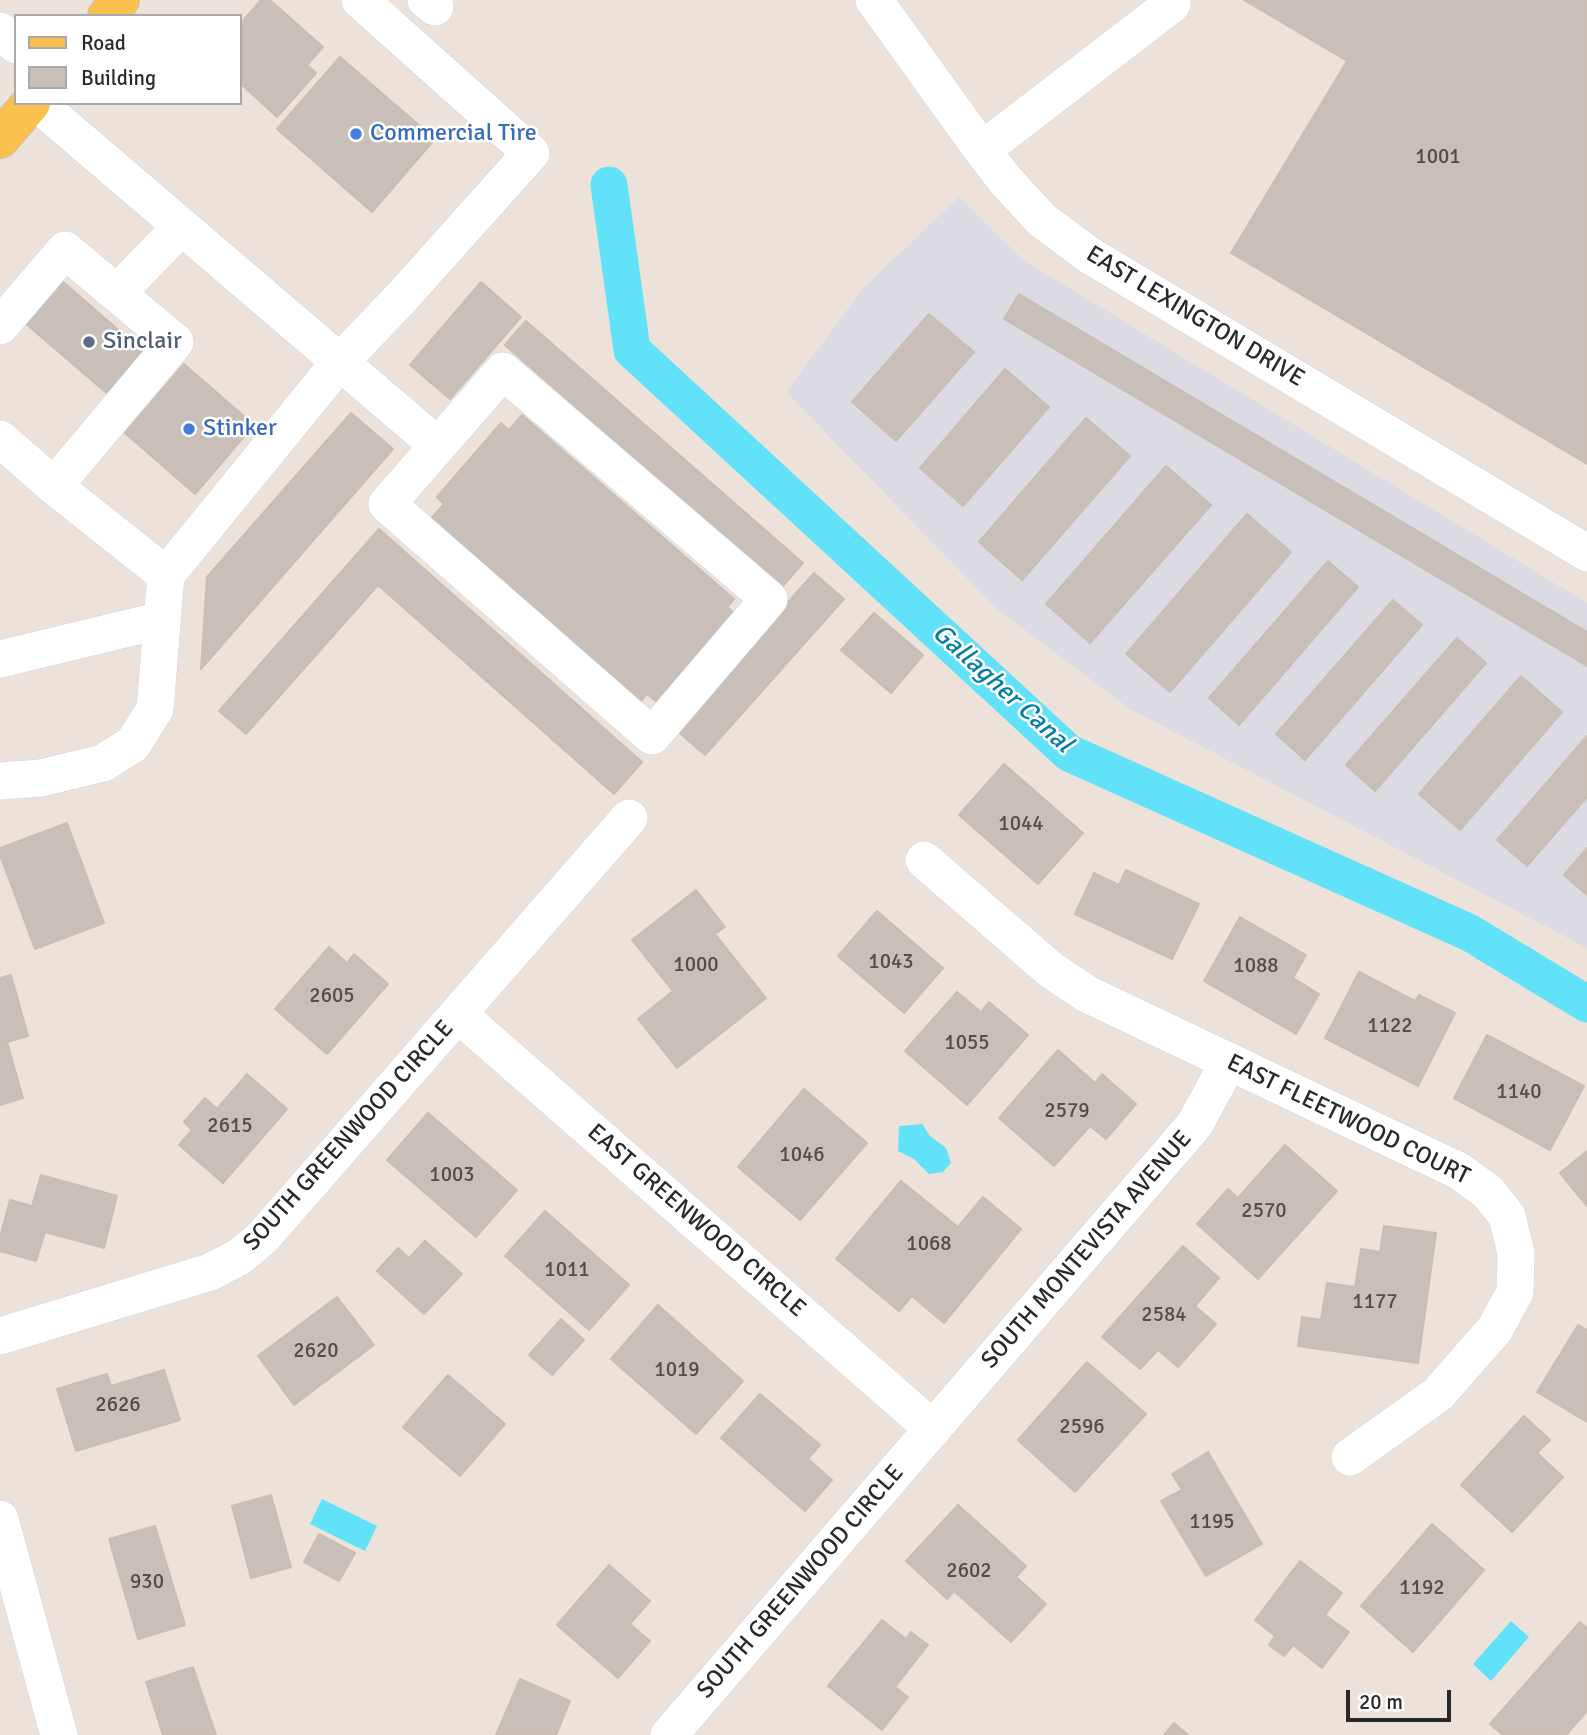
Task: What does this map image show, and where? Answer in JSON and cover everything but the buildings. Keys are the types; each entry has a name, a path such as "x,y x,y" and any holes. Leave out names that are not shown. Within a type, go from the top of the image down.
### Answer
{"main road":[{"path":"109,14 120,0"},
{"path":"0,139 30,105"}],"street":[{"path":"0,781 41,778 103,763 133,744 155,709 166,575 339,363 531,153 360,0"},
{"name":"EAST LEXINGTON DRIVE","path":"874,0 982,150 1042,220 1089,254 1587,553"},
{"path":"982,150 1172,4"},
{"path":"0,31 14,43"},
{"path":"39,105 437,445"},
{"path":"118,292 181,227"},
{"path":"0,326 65,250 175,342 54,486"},
{"path":"503,372 769,599 652,736 387,504 437,445 503,372"},
{"path":"0,439 54,486 166,575"},
{"path":"0,659 162,620"},
{"name":"SOUTH GREENWOOD CIRCLE","path":"0,1336 210,1272 239,1257 262,1238 629,818"},
{"name":"EAST FLEETWOOD COURT","path":"924,860 1051,970 1087,994 1459,1171 1488,1192 1507,1216 1516,1253 1515,1292 1495,1329 1438,1394 1350,1457"},
{"name":"EAST GREENWOOD CIRCLE","path":"458,1014 933,1429"},
{"name":"SOUTH MONTEVISTA AVENUE","path":"933,1429 1195,1124 1229,1061"},
{"name":"SOUTH GREENWOOD CIRCLE","path":"669,1735 933,1429"},
{"path":"0,1519 59,1735"}],"shaded area":[{"path":"959,197 1023,260 1587,603 1587,948 1130,709 998,610 786,392 865,286"}],"water":[{"path":"922,1124 930,1136 946,1148 951,1163 943,1172 929,1174 914,1159 898,1151 899,1126"},
{"path":"322,1499 377,1526 365,1551 310,1524"},
{"path":"1511,1621 1529,1637 1491,1681 1473,1664"}],"waterway":[{"name":"Gallagher Canal","path":"609,185 632,350 1069,753 1470,933 1587,1004"}],"place":[{"name":"Commercial Tire","path":"356,134"},
{"name":"Sinclair","path":"89,342"},
{"name":"Stinker","path":"189,429"}]}
